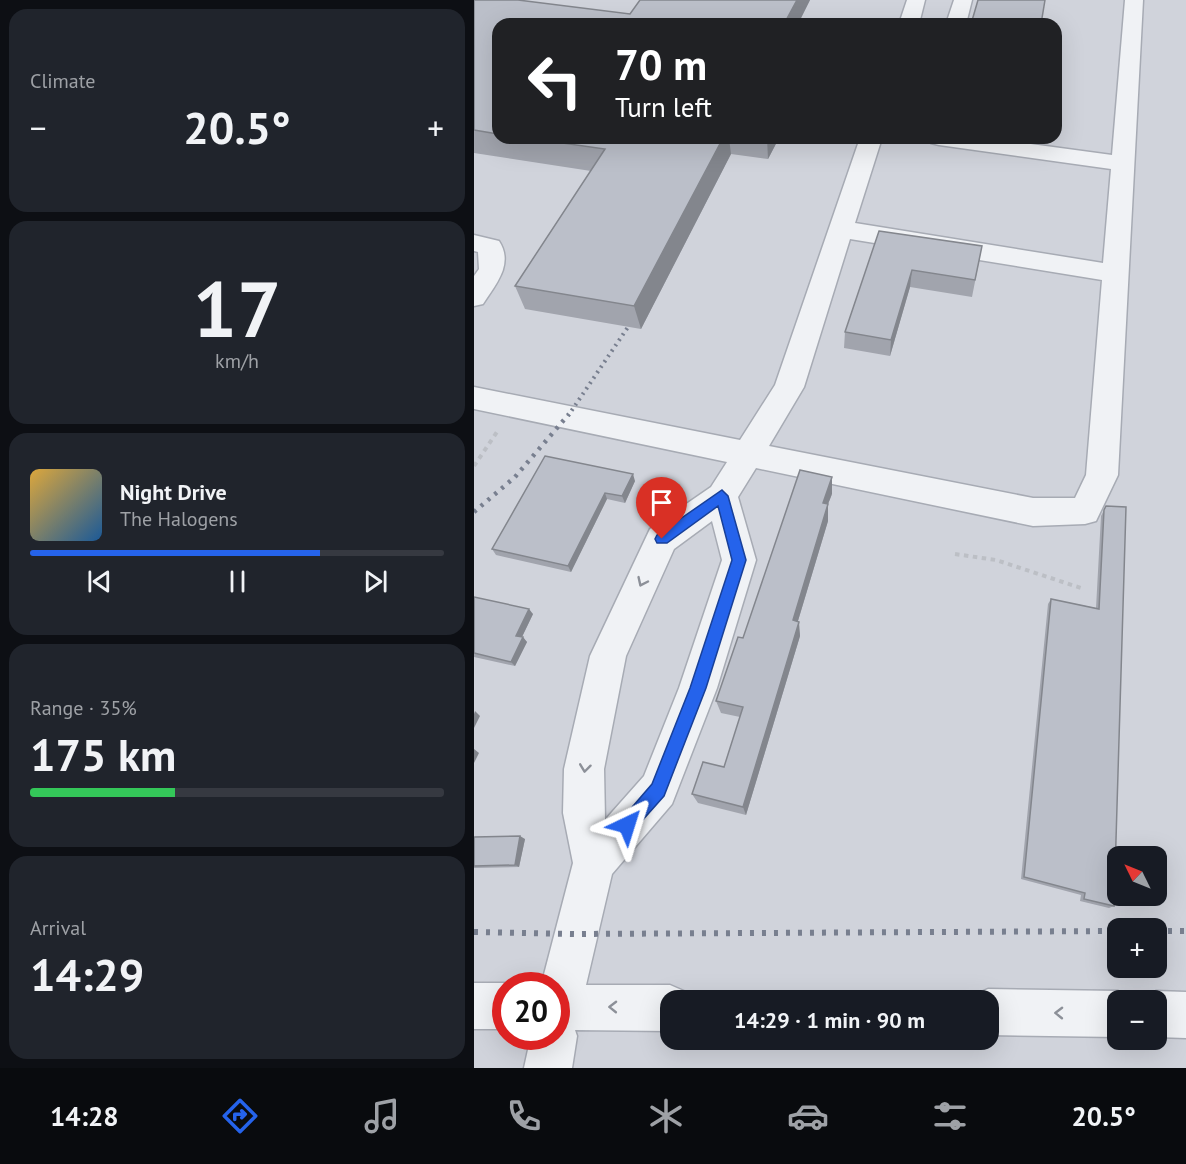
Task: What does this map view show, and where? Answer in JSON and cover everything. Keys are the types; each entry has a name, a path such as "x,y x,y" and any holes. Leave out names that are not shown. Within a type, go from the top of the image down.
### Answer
{"street":[{"path":"911,18 916,0"},
{"path":"958,18 963,0"},
{"path":"474,398 1034,512 1085,511 1102,476 1134,0"},
{"path":"567,972 594,862 583,813 584,769 608,656 662,539 722,496 789,387 869,144"},
{"path":"981,144 1123,164"},
{"path":"841,229 1116,274"},
{"path":"474,243 489,247 492,269 474,297"},
{"path":"594,862 658,790 698,688 739,560 722,496"},
{"path":"474,1006 492,1006"},
{"path":"570,1017 660,1009"},
{"path":"999,1012 1107,1014"},
{"path":"1167,1014 1186,1015"},
{"path":"548,1068 551,1050"}],"path":[{"path":"474,466 515,406"},
{"path":"955,554 996,560 1081,588"}],"shaded area":[{"path":"474,0 1186,0 1186,1068 474,1068"}],"building":[{"path":"474,0 518,0 630,14 640,0 797,0 787,18 492,18 492,133 474,130"},
{"path":"978,0 1045,0 1042,18 973,18"},
{"path":"570,144 720,144 634,306 515,286 605,149"},
{"path":"879,231 982,246 975,280 912,270 891,340 845,332"},
{"path":"545,456 633,474 622,496 605,493 568,566 492,549"},
{"path":"800,470 832,477 823,503 828,504 793,620 799,622 743,807 692,794 703,762 724,767 743,707 716,701 738,637 743,638"},
{"path":"1106,506 1126,507 1116,846 1107,846 1107,904 1084,899 1085,893 1024,877 1051,599 1099,609"},
{"path":"474,597 529,609 516,636 523,637 511,662 474,653"},
{"path":"520,836 515,865 474,866 474,837"}],"railway":[{"path":"568,416 628,327"},
{"path":"474,512 515,477 569,414"},
{"path":"474,932 575,934 1107,931"},
{"path":"1167,931 1186,931"}],"route":[{"path":"627,825 658,790 698,688 739,560 722,496 662,539"}]}
